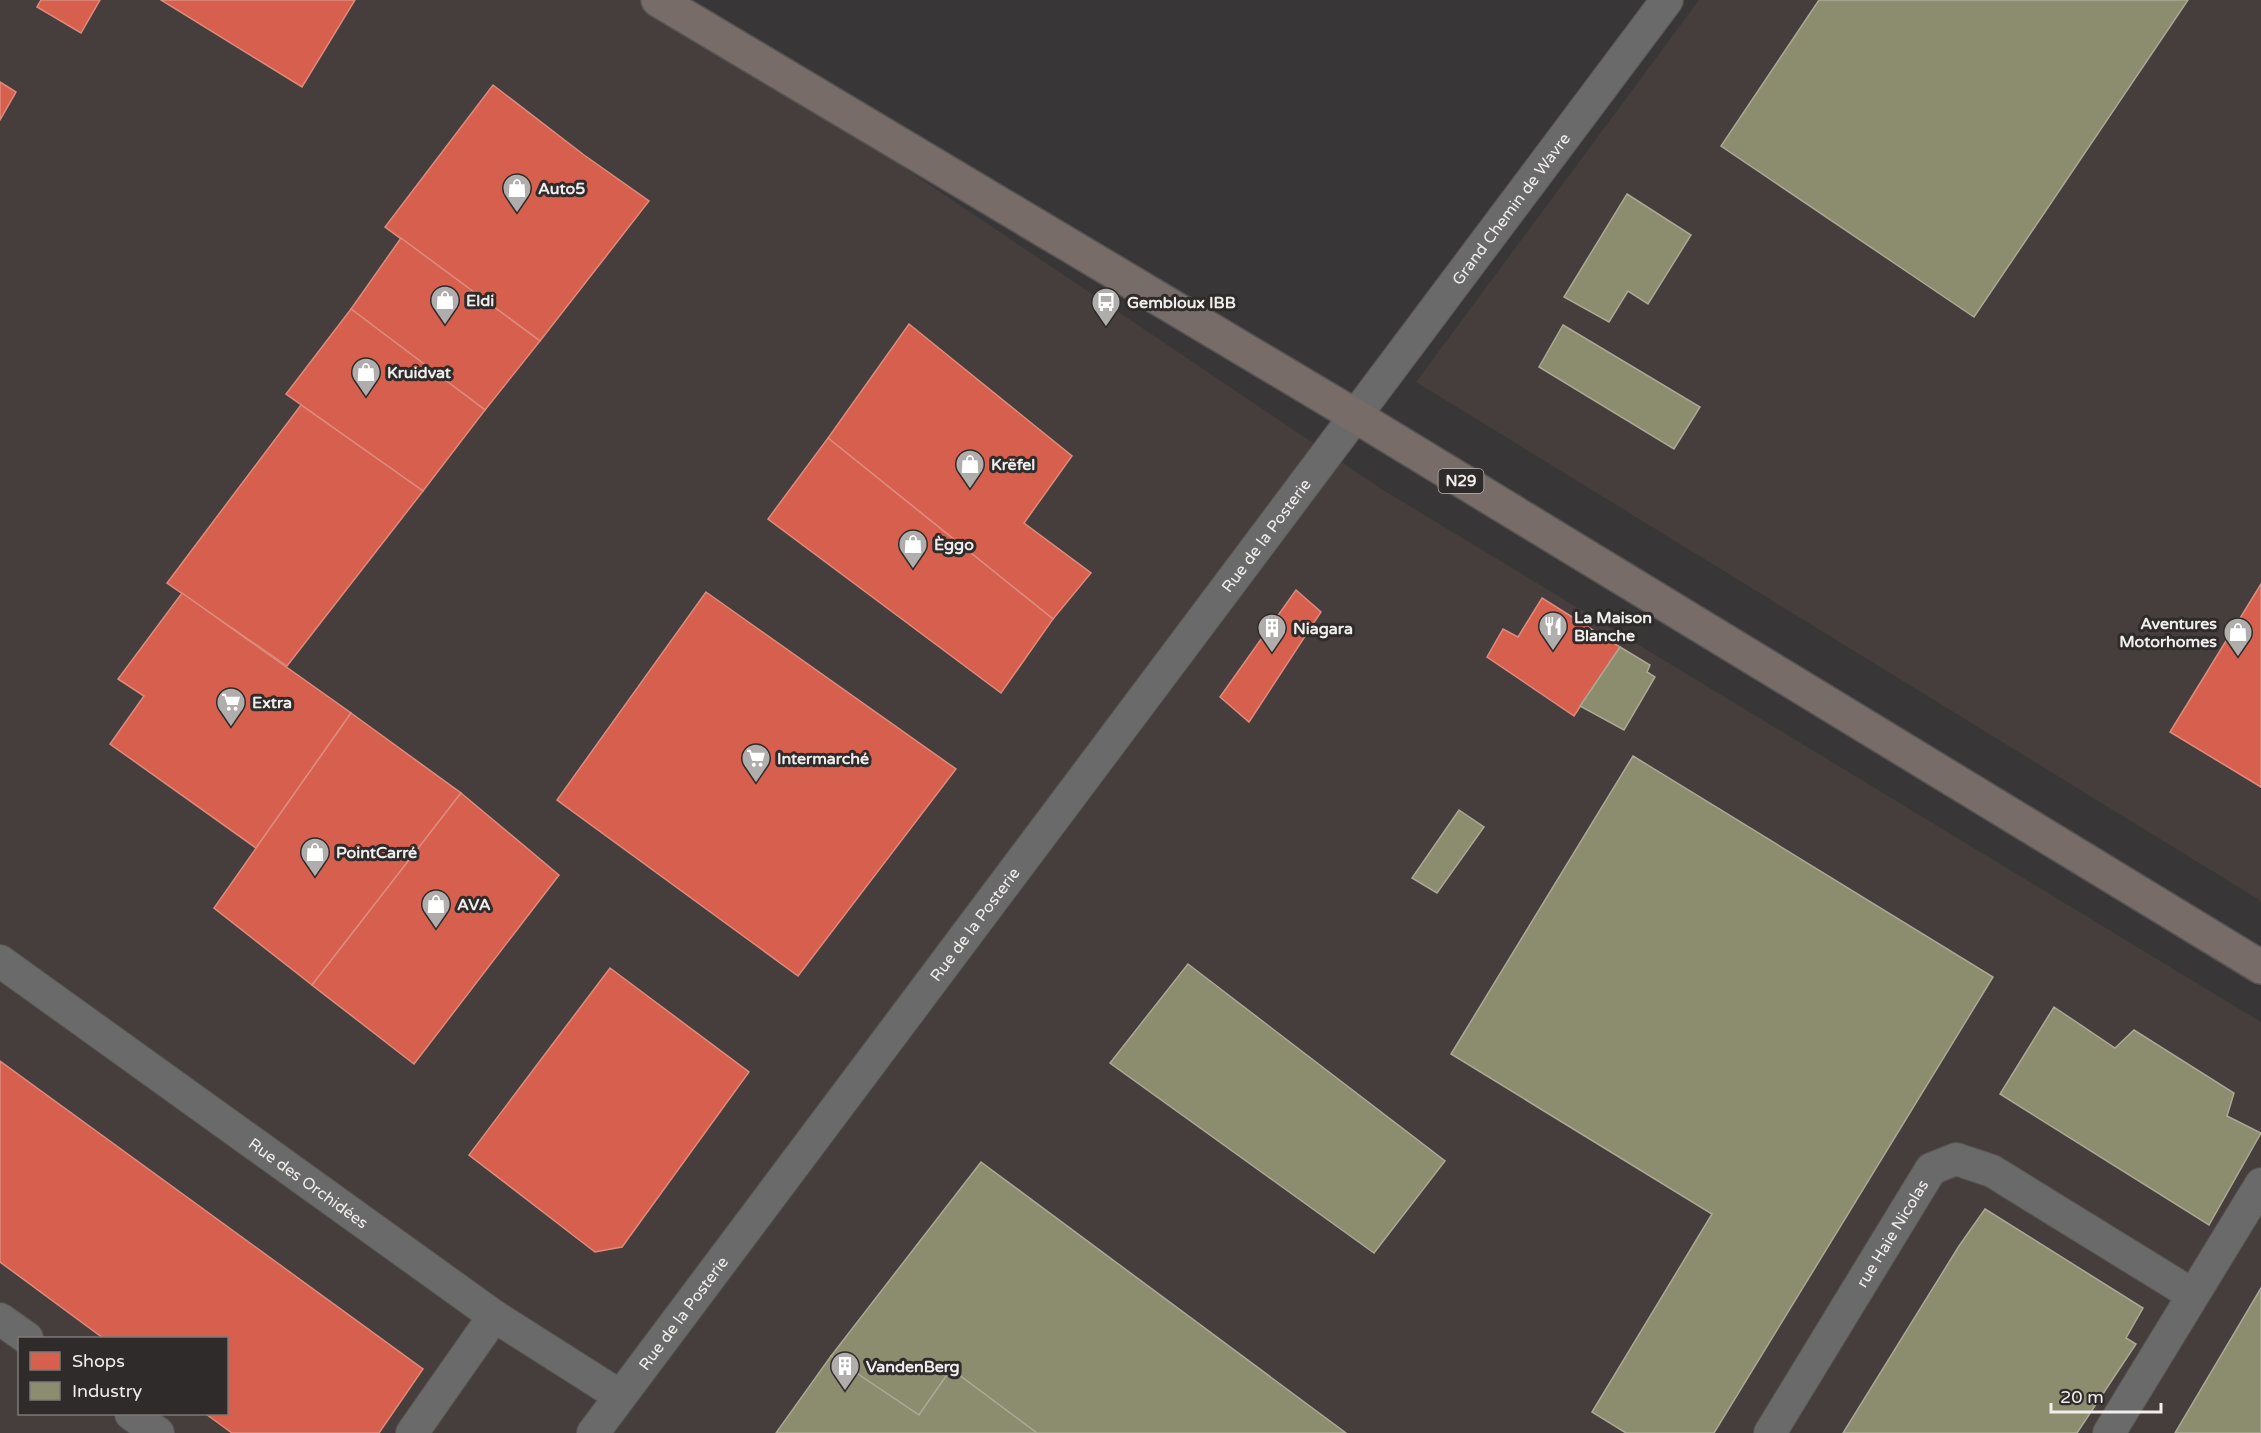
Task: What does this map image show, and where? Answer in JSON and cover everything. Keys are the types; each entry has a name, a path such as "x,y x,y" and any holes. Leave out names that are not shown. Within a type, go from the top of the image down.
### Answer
{"main road":[{"name":"N29","path":"658,0 1354,415 2261,967"}],"street":[{"name":"Grand Chemin de Wavre","path":"1354,415 1666,0"},
{"name":"Rue de la Posterie","path":"593,1433 1354,415"},
{"name":"Rue des Orchidées","path":"0,961 494,1316 620,1396"},
{"name":"rue Haie Nicolas","path":"1770,1433 1931,1169 1956,1159 1992,1171 2193,1295"},
{"path":"2109,1433 2261,1184"},
{"path":"412,1433 494,1316"},
{"path":"0,1319 26,1337"},
{"path":"134,1415 158,1433"}],"shaded area":[{"path":"0,0 655,0 1380,488 2261,1022 2261,1433 0,1433"},
{"path":"1699,0 2261,0 2261,901 1416,382"}],"building: Shops":[{"path":"41,0 100,0 81,33 37,7"},
{"path":"161,0 355,0 302,87"},
{"path":"0,82 16,92 0,120"},
{"name":"Auto5","path":"493,85 584,155 649,201 540,341 385,227"},
{"name":"Eldi","path":"401,238 540,341 485,410 351,309"},
{"path":"351,309 485,410 423,491 286,394"},
{"name":"Krëfel","path":"909,324 1072,456 1024,523 1091,573 1053,619 828,438"},
{"path":"301,405 423,491 287,666 167,583"},
{"name":"Èggo","path":"828,438 1053,619 1001,693 768,519"},
{"name":"Aventures Motorhomes","path":"2261,584 2261,787 2170,732"},
{"name":"Niagara","path":"1296,590 1321,612 1249,722 1220,697"},
{"name":"Intermarché","path":"706,592 956,769 798,976 557,800"},
{"name":"Extra","path":"182,593 351,713 256,848 110,744 144,696 118,679"},
{"name":"La Maison Blanche","path":"1542,598 1620,647 1574,716 1487,657 1503,629 1518,637"},
{"name":"PointCarré","path":"351,713 461,793 312,985 214,908"},
{"name":"AVA","path":"461,793 559,875 414,1064 312,985"},
{"path":"610,968 749,1072 622,1247 595,1252 469,1155"},
{"path":"0,1061 423,1369 379,1433 232,1433 207,1415 228,1415 228,1337 102,1337 0,1262"}],"building: Industry":[{"path":"1819,0 2188,0 1974,317 1721,146"},
{"path":"1627,194 1691,235 1648,304 1628,291 1609,322 1564,297"},
{"path":"1563,325 1700,407 1674,449 1539,367"},
{"path":"1620,647 1650,665 1647,672 1655,677 1624,730 1580,706"},
{"path":"1633,756 1993,977 1714,1433 1626,1433 1592,1412 1712,1214 1451,1054"},
{"path":"1459,810 1484,827 1437,893 1412,878"},
{"path":"1188,964 1445,1161 1374,1253 1110,1063"},
{"path":"2054,1007 2115,1048 2134,1030 2234,1093 2227,1116 2261,1133 2209,1225 2000,1094"},
{"path":"981,1162 1346,1433 1037,1433 951,1369 919,1415 831,1356"},
{"path":"1985,1209 2143,1308 2126,1338 2136,1344 2077,1433 1843,1433 1959,1246"},
{"path":"2261,1288 2261,1433 2175,1433"},
{"name":"VandenBerg","path":"831,1356 919,1415 951,1369 1037,1433 776,1433"}],"place":[{"name":"Auto5","path":"517,214"},
{"name":"Eldi","path":"445,326"},
{"name":"Gembloux IBB","path":"1106,328"},
{"name":"Kruidvat","path":"366,398"},
{"name":"Krëfel","path":"970,490"},
{"name":"Èggo","path":"913,570"},
{"name":"La Maison Blanche","path":"1553,652"},
{"name":"Niagara","path":"1272,654"},
{"name":"Aventures Motorhomes","path":"2238,658"},
{"name":"Extra","path":"231,728"},
{"name":"Intermarché","path":"756,784"},
{"name":"PointCarré","path":"315,878"},
{"name":"AVA","path":"436,930"},
{"name":"VandenBerg","path":"845,1392"}]}
